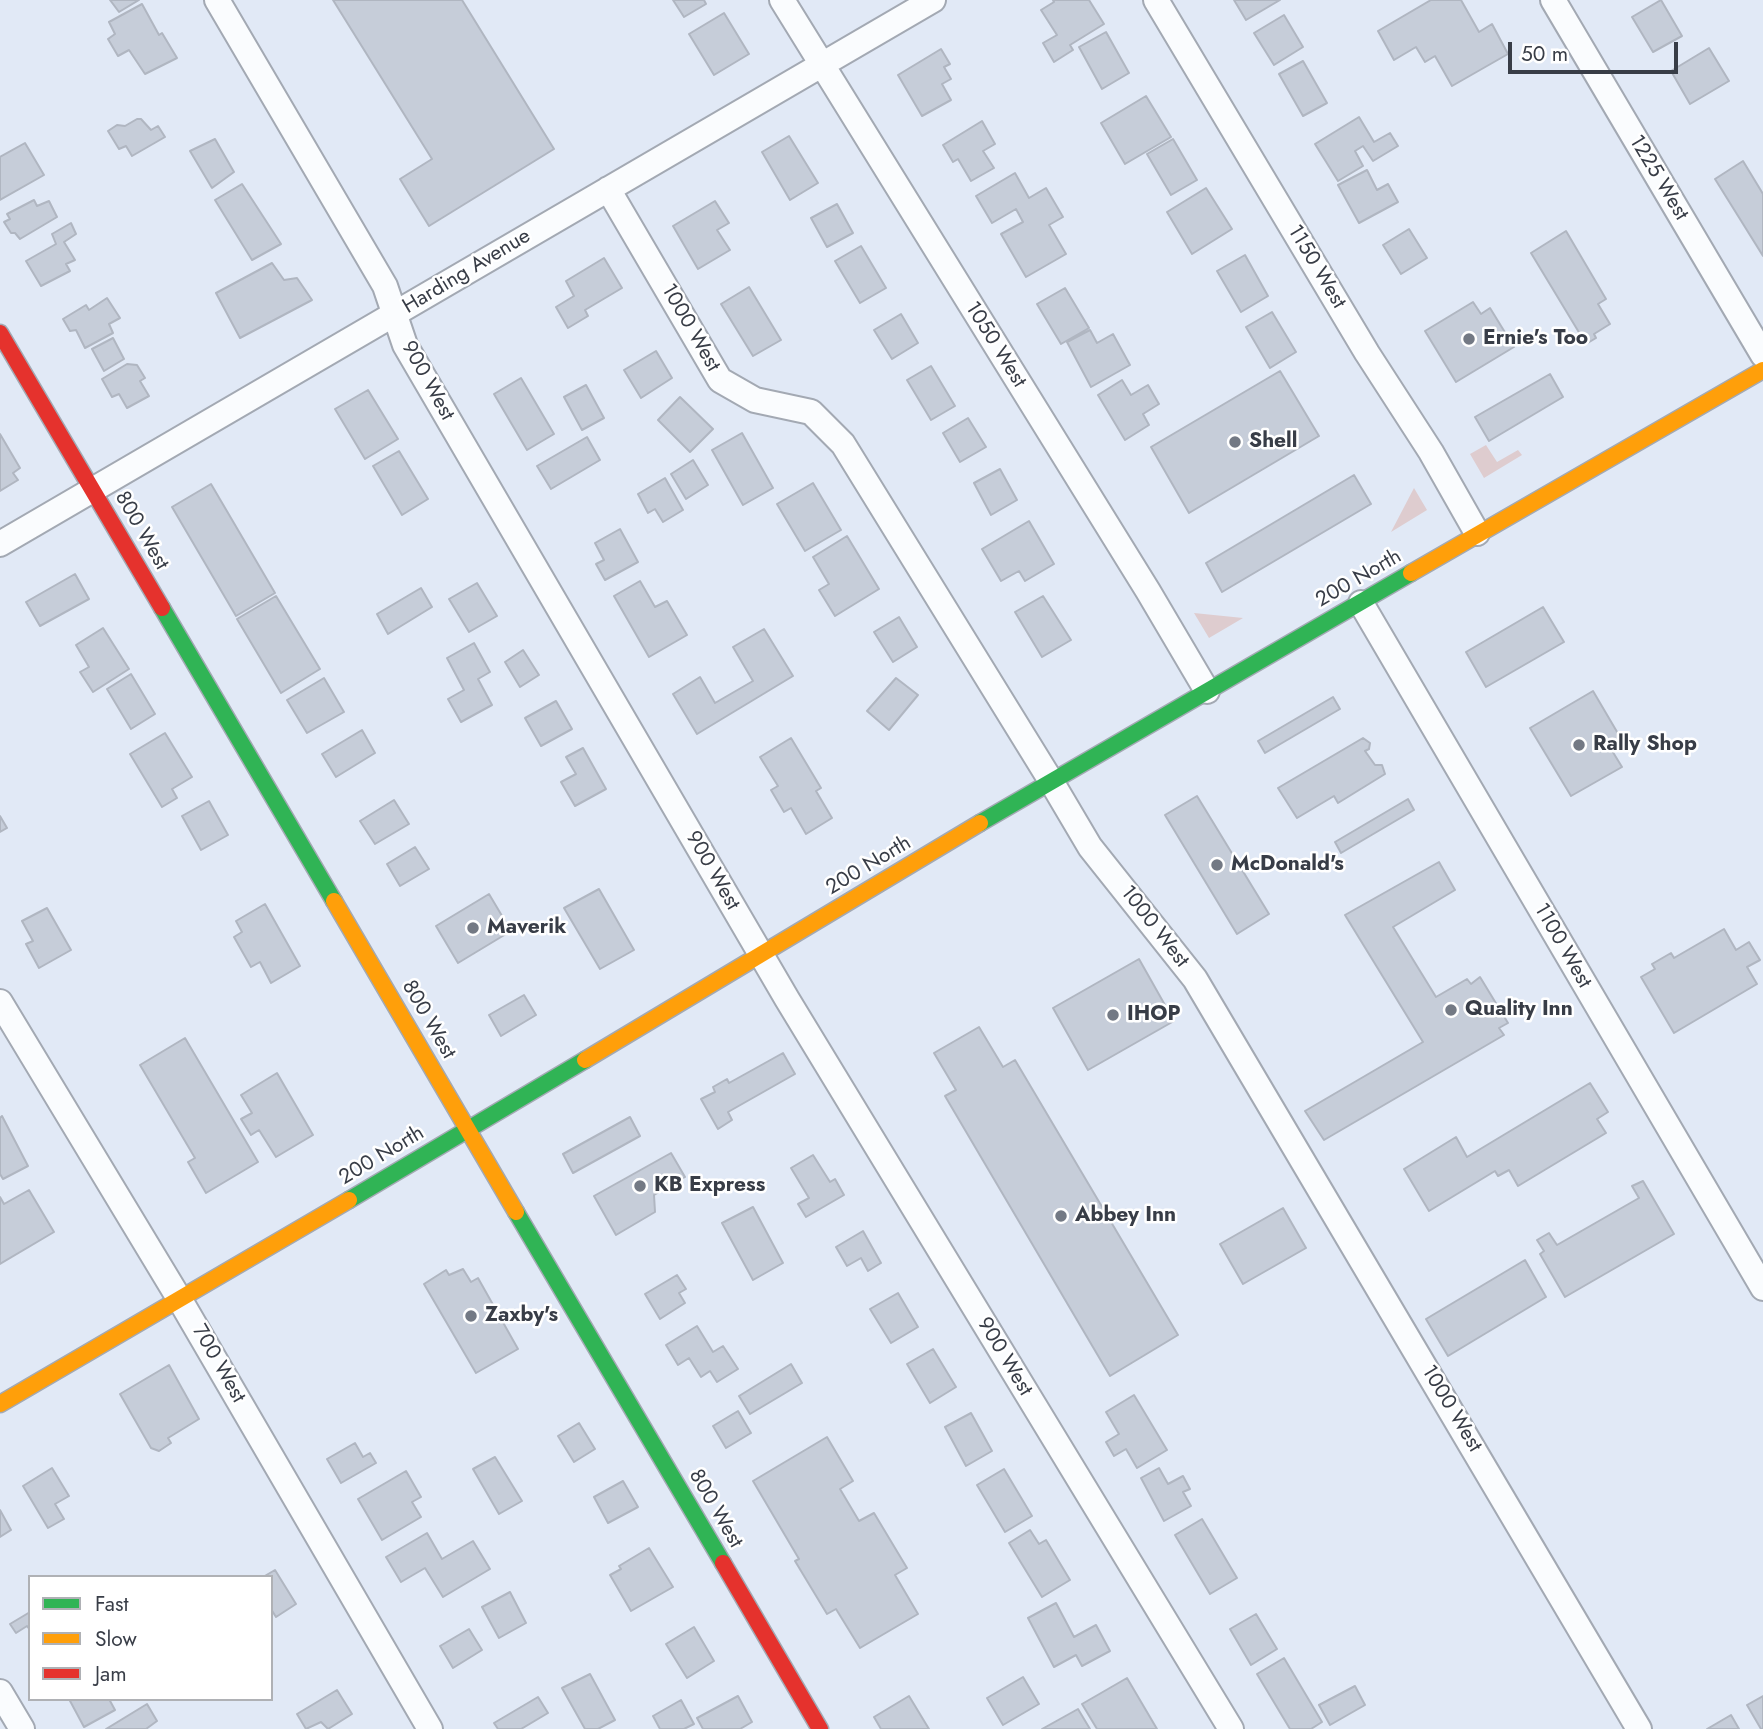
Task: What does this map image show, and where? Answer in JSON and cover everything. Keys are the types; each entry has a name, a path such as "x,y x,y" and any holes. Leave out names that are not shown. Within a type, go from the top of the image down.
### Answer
{"main road":[{"name":"800 West","path":"0,333 820,1729"},
{"name":"200 North","path":"0,1404 468,1130 1051,780 1763,370"}],"street":[{"name":"900 West","path":"217,0 385,286 405,345 761,955 1231,1729"},
{"name":"1050 West","path":"782,0 1148,591 1207,691"},
{"name":"Harding Avenue","path":"0,544 933,0"},
{"name":"1150 West","path":"1156,0 1367,353 1431,452 1477,533"},
{"name":"1225 West","path":"1553,0 1763,355"},
{"name":"1000 West","path":"608,189 720,380 755,400 811,412 843,444 1051,780 1090,848 1195,979 1640,1729"},
{"name":"1100 West","path":"1361,603 1763,1288"},
{"name":"700 West","path":"0,1002 180,1300 430,1729"},
{"path":"0,1692 22,1729"}],"shaded area":[{"path":"1486,445 1497,462 1518,450 1522,455 1484,478 1470,454"},
{"path":"1414,488 1427,510 1391,532"},
{"path":"1194,613 1243,618 1209,638"}],"building":[{"path":"110,0 139,0 119,12"},
{"path":"333,0 462,0 554,149 429,226 400,179 432,159"},
{"path":"673,0 704,0 706,4 684,17"},
{"path":"1053,0 1089,0 1104,24 1070,45 1073,50 1054,62 1043,43 1057,35 1041,10 1054,2"},
{"path":"1234,0 1280,0 1246,20"},
{"path":"1431,0 1461,0 1479,32 1492,24 1508,54 1452,86 1435,56 1425,62 1416,47 1394,60 1378,31"},
{"path":"1661,0 1682,36 1653,52 1632,17"},
{"path":"142,4 159,35 162,33 177,58 145,74 129,50 118,56 108,39 115,34 109,22"},
{"path":"724,13 749,54 714,75 689,34"},
{"path":"1284,15 1303,47 1274,65 1254,33"},
{"path":"1106,32 1129,73 1102,89 1079,47"},
{"path":"1709,48 1729,81 1690,104 1671,71"},
{"path":"941,49 950,64 944,67 951,79 942,84 951,100 922,116 898,75"},
{"path":"1303,61 1327,103 1303,116 1279,74"},
{"path":"1146,96 1171,137 1125,164 1101,123"},
{"path":"1359,117 1374,142 1390,133 1398,146 1373,161 1363,146 1355,151 1363,166 1338,181 1315,144"},
{"path":"141,119 151,130 158,126 165,137 132,156 126,146 119,149 108,131 117,125 125,126"},
{"path":"982,121 995,144 983,151 994,168 971,181 958,159 953,162 943,145"},
{"path":"789,136 818,183 790,200 762,152"},
{"path":"215,139 234,172 212,188 190,151"},
{"path":"1173,139 1197,180 1171,195 1147,154"},
{"path":"25,143 44,175 0,200 0,157"},
{"path":"1743,161 1763,194 1763,256 1715,179"},
{"path":"1367,170 1377,190 1388,184 1398,202 1359,223 1338,185"},
{"path":"1015,173 1029,198 1046,188 1063,217 1049,225 1066,254 1026,277 1001,234 1023,222 1016,209 992,223 976,196"},
{"path":"242,184 281,244 252,260 215,200"},
{"path":"1206,188 1232,229 1192,254 1167,212"},
{"path":"34,200 37,206 49,201 57,217 20,239 15,233 11,233 4,222 10,219 7,214"},
{"path":"715,201 729,223 717,230 730,250 698,269 673,226"},
{"path":"837,204 853,233 827,247 811,218"},
{"path":"71,223 76,234 64,242 75,260 66,264 70,271 41,286 26,261 56,244 52,234"},
{"path":"1409,229 1427,258 1401,274 1383,245"},
{"path":"1566,231 1606,299 1598,304 1610,324 1594,334 1596,338 1586,344 1531,253"},
{"path":"861,246 886,288 860,303 835,261"},
{"path":"1245,255 1268,296 1241,312 1217,271"},
{"path":"604,258 622,288 585,310 588,316 568,328 556,307 574,296 566,281"},
{"path":"272,263 284,280 297,278 312,300 240,338 216,293"},
{"path":"749,287 781,340 753,356 721,304"},
{"path":"1065,288 1089,328 1061,344 1037,304"},
{"path":"107,298 120,318 109,324 113,333 85,348 76,330 70,331 63,319 86,305 89,310"},
{"name":"Ernie's Too","path":"1473,302 1481,314 1490,308 1514,347 1456,382 1425,331"},
{"path":"1272,312 1296,352 1270,368 1246,327"},
{"path":"901,314 918,343 892,359 874,330"},
{"path":"1090,330 1097,343 1113,334 1130,365 1091,387 1067,342"},
{"path":"113,338 124,359 104,371 92,349"},
{"path":"656,351 672,378 641,398 624,370"},
{"path":"127,364 137,365 145,378 140,381 149,396 127,408 119,394 112,397 102,379"},
{"path":"931,366 955,406 931,420 907,380"},
{"name":"Shell","path":"1280,371 1319,436 1189,513 1151,447"},
{"path":"1550,374 1563,397 1489,441 1475,417"},
{"path":"521,378 554,434 527,450 494,394"},
{"path":"1122,380 1131,395 1148,385 1159,404 1143,414 1149,425 1125,440 1098,395"},
{"path":"586,385 604,418 582,430 564,397"},
{"path":"368,390 398,439 365,459 335,409"},
{"path":"680,397 713,429 690,452 658,420"},
{"path":"968,418 986,447 960,462 943,433"},
{"path":"742,433 773,488 743,505 712,450"},
{"path":"0,434 20,468 13,473 18,480 0,491"},
{"path":"587,437 600,460 551,489 537,466"},
{"path":"399,451 428,499 402,515 373,466"},
{"path":"693,460 708,485 686,499 671,474"},
{"path":"1000,469 1017,500 991,515 974,483"},
{"name":"Shell","path":"1354,475 1371,504 1222,592 1206,563"},
{"path":"665,478 683,510 663,522 655,509 648,513 638,494"},
{"path":"813,483 841,530 805,551 777,504"},
{"path":"211,484 275,593 236,616 172,507"},
{"path":"1029,521 1054,564 1025,581 1019,571 1001,581 982,549"},
{"path":"620,529 638,562 605,580 596,564 604,560 595,543"},
{"path":"847,536 879,589 835,616 819,590 829,584 813,557"},
{"path":"75,574 89,599 40,626 26,602"},
{"path":"640,581 655,607 667,601 687,635 649,657 614,596"},
{"path":"477,583 497,616 469,632 449,599"},
{"path":"421,588 432,607 388,634 377,614"},
{"path":"276,596 320,669 281,693 237,619"},
{"path":"1043,596 1071,640 1042,657 1015,612"},
{"path":"1543,607 1564,642 1486,687 1466,652"},
{"path":"899,617 917,647 893,662 874,632"},
{"path":"103,628 129,669 93,692 80,672 89,667 76,645"},
{"path":"764,629 793,676 697,734 673,694 700,677 715,703 753,681 733,647"},
{"path":"474,643 490,672 478,679 492,705 461,722 448,699 464,690 447,658"},
{"path":"523,650 539,675 520,687 505,662"},
{"path":"131,674 155,714 131,729 107,689"},
{"path":"324,678 344,712 307,733 287,700"},
{"path":"896,678 918,695 889,730 867,711"},
{"name":"Rally Shop","path":"1593,691 1623,742 1611,749 1622,767 1571,796 1530,728"},
{"path":"1333,697 1340,709 1265,753 1258,741"},
{"path":"556,701 572,729 541,746 525,718"},
{"path":"362,730 375,753 336,777 322,754"},
{"path":"165,733 192,777 172,789 177,798 162,807 130,754"},
{"path":"791,738 821,788 816,791 832,818 806,834 791,808 784,812 771,790 778,786 760,757"},
{"path":"1363,738 1370,743 1369,749 1365,751 1375,765 1382,765 1385,774 1338,803 1334,796 1297,818 1278,788"},
{"path":"583,748 606,789 575,806 561,782 576,774 566,757"},
{"name":"McDonald's","path":"1197,796 1269,914 1237,934 1165,815"},
{"path":"1408,799 1414,810 1341,853 1335,842"},
{"path":"394,800 409,824 375,844 360,821"},
{"path":"209,801 228,835 201,850 182,816"},
{"path":"0,816 7,828 0,832"},
{"path":"415,847 429,869 400,886 387,864"},
{"name":"Quality Inn","path":"1439,862 1455,890 1393,927 1436,997 1467,979 1471,984 1480,977 1508,1023 1499,1028 1504,1035 1324,1140 1305,1111 1423,1042 1345,915"},
{"path":"599,889 634,950 600,969 564,908"},
{"name":"Maverik","path":"489,894 511,931 458,963 436,926"},
{"path":"265,904 300,966 271,983 260,962 251,967 234,937 242,932 236,921"},
{"path":"47,908 71,950 39,968 26,944 33,941 22,921"},
{"path":"1724,929 1736,950 1749,942 1760,960 1747,967 1757,984 1674,1033 1641,977 1655,969 1652,964 1671,953 1674,958"},
{"name":"IHOP","path":"1139,959 1174,1021 1088,1070 1053,1008"},
{"name":"Maverik","path":"524,995 536,1015 501,1036 489,1015"},
{"name":"Abbey Inn","path":"979,1027 1003,1067 1015,1060 1178,1335 1110,1376 945,1096 956,1090 934,1053"},
{"path":"185,1038 258,1162 206,1193 188,1162 195,1158 140,1065"},
{"path":"783,1053 795,1074 728,1112 732,1120 718,1129 701,1099 715,1092 713,1087 727,1079 729,1083"},
{"path":"277,1073 313,1135 276,1157 259,1130 251,1135 241,1119 252,1113 241,1095"},
{"path":"1590,1083 1608,1112 1597,1119 1606,1133 1518,1186 1509,1170 1498,1176 1495,1171 1429,1211 1404,1169 1456,1137 1467,1157"},
{"path":"2,1116 28,1166 3,1179 0,1174"},
{"path":"630,1117 640,1136 573,1173 563,1154"},
{"name":"KB Express","path":"671,1153 685,1177 654,1195 655,1212 616,1235 594,1196"},
{"path":"813,1155 830,1182 835,1179 844,1195 806,1217 798,1204 809,1198 791,1168"},
{"path":"1643,1181 1674,1234 1565,1297 1540,1254 1544,1251 1537,1240 1549,1233 1557,1245 1639,1198 1632,1186"},
{"path":"29,1190 54,1232 0,1264 0,1197 4,1204"},
{"path":"753,1207 783,1263 753,1280 722,1223"},
{"path":"1283,1208 1306,1248 1243,1284 1220,1244"},
{"path":"863,1231 881,1263 868,1271 861,1258 847,1266 836,1247"},
{"path":"1525,1260 1546,1297 1448,1356 1426,1319"},
{"name":"Zaxby's","path":"463,1269 471,1282 478,1278 518,1349 476,1373 424,1284 446,1270 449,1275"},
{"path":"677,1275 686,1289 679,1293 685,1303 660,1319 645,1294"},
{"path":"898,1293 918,1327 891,1343 870,1309"},
{"path":"697,1326 713,1352 723,1346 738,1369 717,1382 710,1371 701,1377 689,1358 678,1365 666,1345"},
{"path":"933,1349 956,1387 930,1403 907,1364"},
{"path":"791,1364 802,1383 750,1414 739,1396"},
{"path":"169,1365 199,1419 168,1438 171,1443 159,1451 151,1448 120,1394"},
{"path":"1134,1395 1167,1450 1137,1468 1126,1449 1114,1456 1106,1442 1119,1434 1106,1412"},
{"path":"738,1411 751,1433 726,1448 713,1426"},
{"path":"971,1413 992,1451 966,1466 945,1427"},
{"path":"579,1423 595,1449 574,1462 558,1436"},
{"path":"827,1437 853,1481 840,1489 859,1521 874,1513 907,1568 895,1575 918,1614 860,1648 836,1609 827,1614 795,1561 799,1559 753,1481"},
{"path":"355,1443 363,1457 370,1453 376,1463 341,1483 327,1459"},
{"path":"495,1457 522,1501 499,1514 473,1469"},
{"path":"52,1468 69,1496 55,1504 64,1519 48,1528 23,1486"},
{"path":"1159,1468 1168,1484 1183,1476 1190,1489 1183,1492 1191,1506 1164,1521 1141,1478"},
{"path":"1004,1469 1032,1516 1005,1532 977,1485"},
{"path":"406,1471 421,1497 412,1502 421,1517 382,1540 358,1499"},
{"path":"623,1481 638,1507 608,1523 594,1497"},
{"path":"0,1510 11,1530 0,1537"},
{"path":"1202,1519 1237,1578 1210,1594 1175,1535"},
{"path":"1030,1530 1039,1544 1046,1540 1070,1580 1042,1597 1009,1543"},
{"path":"427,1533 442,1559 473,1541 490,1569 443,1597 425,1568 401,1582 386,1557"},
{"path":"649,1548 673,1587 631,1611 610,1575 621,1569 619,1566"},
{"path":"275,1570 296,1604 276,1617 273,1612 273,1575 266,1575"},
{"path":"510,1592 526,1623 499,1638 482,1607"},
{"path":"1056,1603 1074,1637 1096,1625 1110,1651 1082,1666 1076,1655 1054,1667 1028,1618"},
{"path":"28,1613 28,1627 16,1633 10,1624"},
{"path":"1256,1614 1277,1649 1251,1665 1230,1629"},
{"path":"694,1627 714,1661 687,1678 666,1644"},
{"path":"469,1629 482,1650 453,1668 440,1646"},
{"path":"1284,1658 1322,1722 1311,1729 1290,1729 1257,1674"},
{"path":"590,1674 615,1720 598,1729 585,1729 562,1688"},
{"path":"1023,1677 1039,1704 1003,1725 987,1698"},
{"path":"1127,1678 1157,1729 1097,1729 1082,1704"},
{"path":"1355,1686 1365,1705 1330,1725 1319,1705"},
{"path":"337,1690 352,1714 328,1729 321,1722 306,1729 297,1714"},
{"path":"738,1696 752,1722 740,1729 703,1729 697,1718"},
{"path":"909,1696 929,1729 881,1729 874,1717"},
{"path":"1763,1696 1763,1729 1761,1729 1747,1705"},
{"path":"538,1697 548,1713 521,1729 498,1729 494,1723"},
{"path":"681,1700 694,1724 684,1729 660,1729 653,1716"},
{"path":"70,1701 110,1701 115,1710 84,1727"},
{"path":"147,1704 157,1721 146,1729 106,1729"},
{"path":"1078,1709 1090,1729 1042,1729"},
{"path":"1731,1715 1739,1729 1707,1729"}],"traffic: fast":[{"path":"980,823 1411,573"},
{"path":"162,608 334,901"},
{"path":"349,1200 585,1060"},
{"path":"516,1212 723,1563"}],"traffic: slow":[{"path":"1411,573 1763,370"},
{"path":"585,1060 980,823"},
{"path":"334,901 516,1212"},
{"path":"0,1404 349,1200"}],"traffic: jam":[{"path":"0,333 162,608"},
{"path":"723,1563 820,1729"}],"place":[{"name":"Ernie's Too","path":"1469,339"},
{"name":"Shell","path":"1235,442"},
{"name":"Rally Shop","path":"1579,745"},
{"name":"McDonald's","path":"1217,865"},
{"name":"Maverik","path":"473,928"},
{"name":"Quality Inn","path":"1451,1010"},
{"name":"IHOP","path":"1113,1015"},
{"name":"KB Express","path":"640,1186"},
{"name":"Abbey Inn","path":"1061,1216"},
{"name":"Zaxby's","path":"471,1316"}]}
